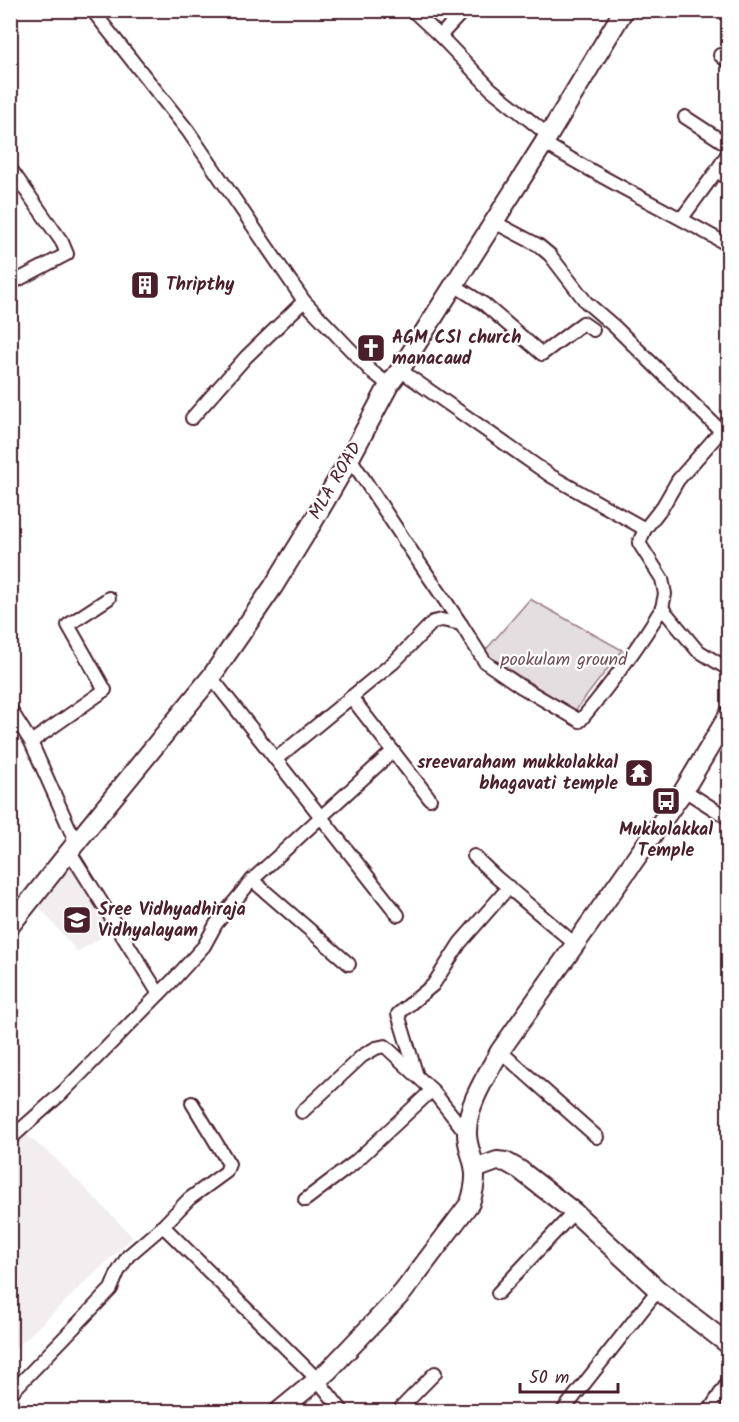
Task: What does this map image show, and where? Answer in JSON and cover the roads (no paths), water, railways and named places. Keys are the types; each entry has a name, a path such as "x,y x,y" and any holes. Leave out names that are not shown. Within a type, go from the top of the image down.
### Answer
{"street":[{"path":"92,10 188,131 304,301 370,370 388,385"},
{"path":"412,10 491,89 546,139 578,164 729,245"},
{"path":"440,36 464,10"},
{"name":"MLA ROAD","path":"10,926 211,677 273,587 350,458 388,385 400,370 494,222 624,10"},
{"path":"685,117 729,145"},
{"path":"682,218 729,153"},
{"path":"10,168 62,242 67,254 10,284"},
{"path":"717,171 729,179"},
{"path":"350,458 485,662 520,686 580,721 614,679 662,608 665,594 662,579 639,543 645,529 663,506 678,480 725,427 586,302 550,255 538,245 494,222"},
{"path":"454,285 484,304 542,354 583,323 593,330"},
{"path":"192,418 246,357 304,301"},
{"path":"400,370 551,476 645,529"},
{"path":"31,742 105,690 68,626 109,598"},
{"path":"662,608 697,650 729,669"},
{"path":"276,759 394,662 433,622 442,620 461,624"},
{"path":"211,677 398,915"},
{"path":"351,697 430,799"},
{"path":"10,709 31,742 73,848 159,994"},
{"path":"278,1412 328,1371 403,1292 470,1203 475,1189 475,1169 467,1134 468,1117 500,1051 684,790 729,716"},
{"path":"10,1139 63,1092 175,978 204,946 216,924 252,880 393,751"},
{"path":"684,790 729,818"},
{"path":"474,856 575,944"},
{"path":"252,880 349,964"},
{"path":"417,1076 398,1014 432,985 460,943 509,887"},
{"path":"302,1112 362,1056 376,1048 386,1046 432,1090 467,1134"},
{"path":"500,1051 597,1137"},
{"path":"305,1200 354,1162 432,1090"},
{"path":"10,1394 111,1289 128,1256 163,1226 189,1199 226,1172 229,1164 192,1102"},
{"path":"475,1169 497,1161 506,1162 520,1170 574,1212 658,1290 729,1344"},
{"path":"498,1293 574,1212"},
{"path":"163,1226 317,1379 342,1412"},
{"path":"561,1412 658,1290"},
{"path":"397,1412 435,1373"},
{"path":"709,1411 729,1382"}],"place":[{"name":"Thripthy","path":"145,285"},
{"name":"AGM CSI church manacaud","path":"371,348"},
{"name":"sreevaraham mukkolakkal bhagavati temple","path":"639,773"},
{"name":"Mukkolakkal Temple","path":"666,801"},
{"name":"Sree Vidhyadhiraja Vidhyalayam","path":"77,920"}],"park label":[{"name":"pookulam ground","path":"564,660"}]}
